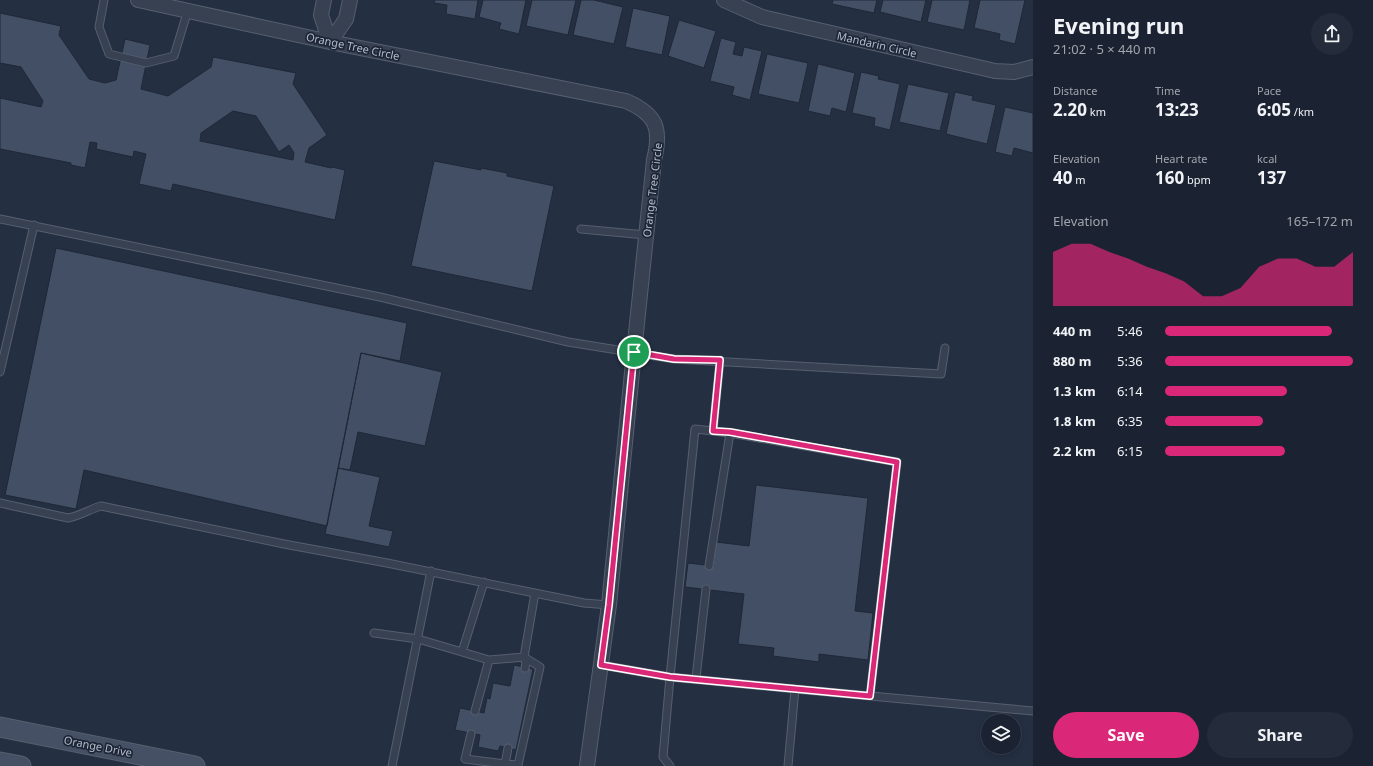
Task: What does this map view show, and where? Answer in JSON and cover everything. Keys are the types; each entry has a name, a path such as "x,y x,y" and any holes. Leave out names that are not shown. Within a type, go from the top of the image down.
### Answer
{"street":[{"name":"Orange Tree Circle","path":"138,0 330,42 626,101 640,107 648,113 654,123 658,135 657,148 654,160 646,235 609,605 587,766"},
{"path":"324,0 321,15 330,42"},
{"path":"330,42 346,19 350,0"},
{"name":"Mandarin Circle","path":"724,0 762,17 994,71 1014,72 1033,67"},
{"name":"Orange Drive","path":"0,727 195,766"},
{"path":"0,762 21,766"}],"lane":[{"path":"104,0 99,27 109,54 146,63 174,56 188,10"},
{"path":"0,219 380,297 568,342 674,359 720,360 941,374 945,348"},
{"path":"0,372 34,225"},
{"path":"581,229 646,235"},
{"path":"713,431 720,360"},
{"path":"670,766 663,757 695,428 730,432 897,462 870,696"},
{"path":"709,566 730,432"},
{"path":"0,503 68,518 75,517 93,508 101,506 284,544 431,571 584,603 609,605"},
{"path":"392,766 431,571"},
{"path":"462,652 484,582"},
{"path":"696,678 706,589"},
{"path":"525,668 526,663 524,657 535,593"},
{"path":"374,633 418,639 489,660 524,657 540,666 518,765 465,758 471,734"},
{"path":"475,711 489,660"},
{"path":"601,665 670,677 696,678 795,689 1033,711"},
{"path":"788,766 795,689"},
{"path":"505,764 508,748"}],"building":[{"path":"435,0 478,0 475,19 446,14 447,5 434,3"},
{"path":"483,0 526,0 519,34 499,29 501,23 479,17"},
{"path":"532,0 576,0 568,35 526,26"},
{"path":"581,0 594,0 623,7 614,44 573,35"},
{"path":"833,0 877,0 874,13 832,4"},
{"path":"883,0 926,0 921,22 880,12"},
{"path":"932,0 970,0 964,30 927,22"},
{"path":"980,0 1025,0 1015,44 999,40 1000,34 974,28"},
{"path":"633,8 670,16 662,55 625,47"},
{"path":"0,13 61,26 59,35 89,79 105,83 116,80 125,39 150,45 141,89 168,96 211,67 213,57 296,73 293,84 327,135 309,148 305,162 345,170 335,220 173,184 171,191 139,184 146,154 134,151 133,157 96,149 97,143 90,142 85,168 71,165 71,163 0,149 0,98 41,107 43,101 21,67 0,63","holes":["233,111 256,116 279,152 289,145 294,153 293,160 200,141 201,133"]},
{"path":"679,20 716,31 704,68 668,56"},
{"path":"721,38 736,42 733,54 742,56 744,47 762,51 750,100 732,95 734,87 710,81"},
{"path":"767,54 808,63 799,103 758,94"},
{"path":"818,64 855,73 846,112 832,108 830,116 808,111"},
{"path":"861,72 879,76 878,79 900,84 890,130 874,126 875,118 852,113"},
{"path":"908,84 949,93 940,131 899,122"},
{"path":"955,92 973,96 972,100 996,105 987,144 946,134"},
{"path":"1005,107 1033,113 1033,153 1014,148 1012,156 995,152"},
{"path":"434,161 481,170 481,168 507,173 507,176 554,186 532,291 411,266"},
{"path":"56,248 407,323 400,361 361,353 327,526 84,470 76,509 5,495"},
{"path":"361,353 442,372 425,446 358,432 350,470 338,468"},
{"path":"338,468 380,477 369,526 393,531 389,547 325,534"},
{"path":"756,485 868,498 855,611 873,613 868,660 819,654 819,662 773,656 774,648 738,644 744,594 685,587 688,563 713,566 716,542 749,546"},
{"path":"514,665 533,669 516,750 500,746 498,751 478,747 480,735 455,730 460,708 484,713 487,698 490,699 493,683 510,686"}],"route":[{"path":"634,352 674,359 720,360 713,431 730,432 897,462 870,696 696,678 670,677 601,665 609,605 634,352"}]}
